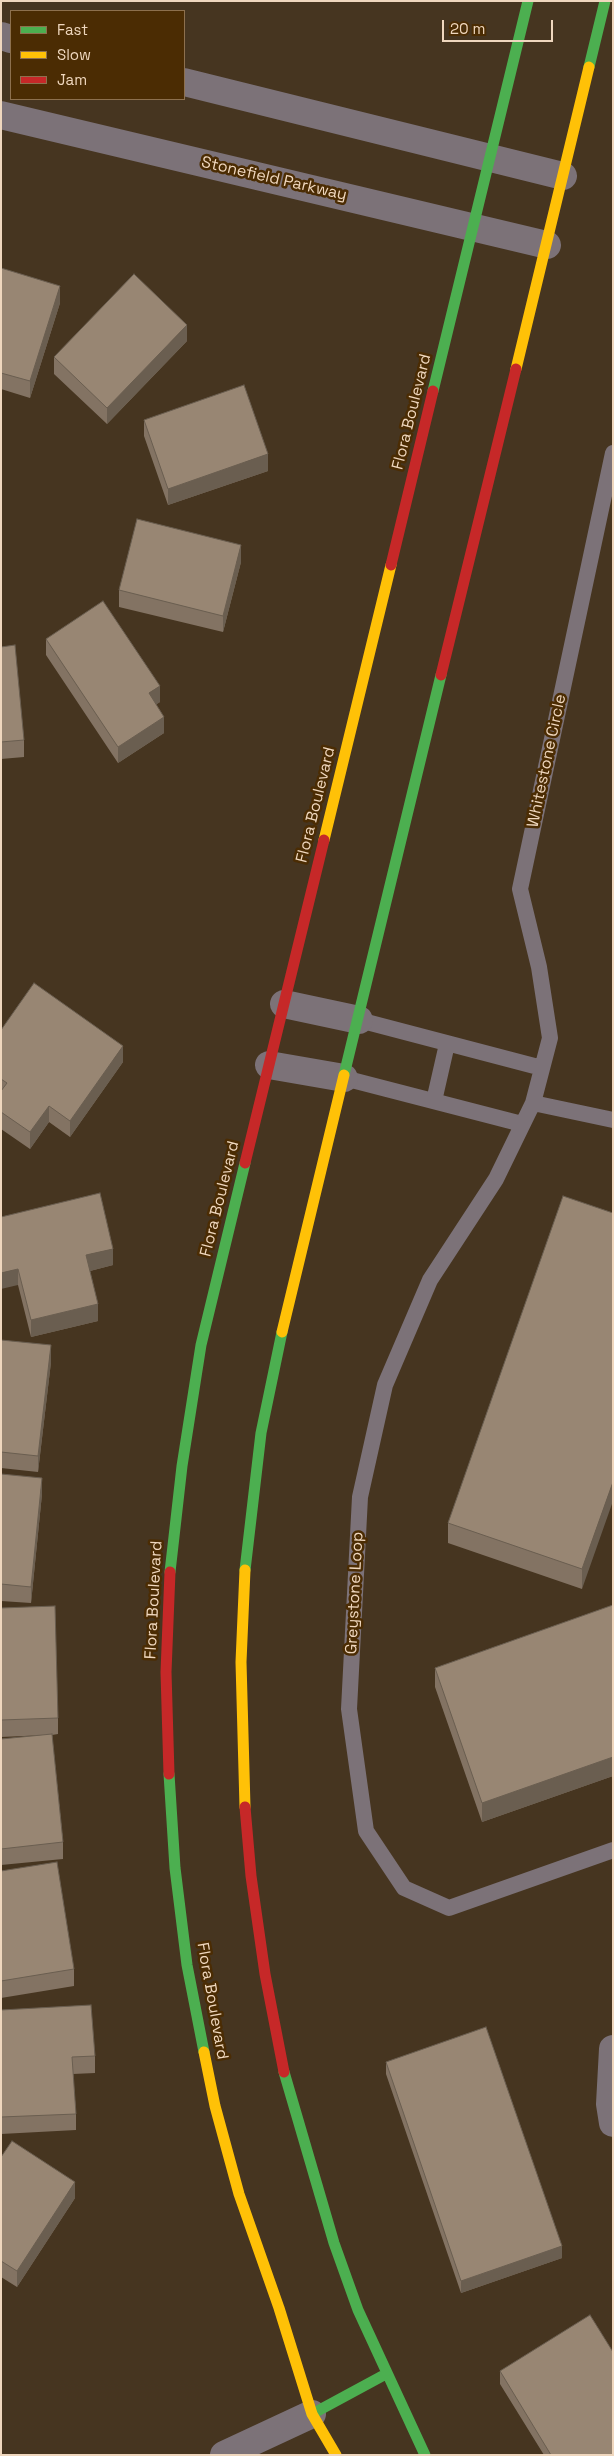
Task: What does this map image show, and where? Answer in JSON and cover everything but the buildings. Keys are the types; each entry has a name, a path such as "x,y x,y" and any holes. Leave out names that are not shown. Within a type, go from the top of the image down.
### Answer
{"street":[{"name":"Flora Boulevard","path":"336,2455 312,2414 279,2308 239,2194 215,2106 187,1965 175,1868 169,1786 166,1672 169,1597 182,1466 201,1345 528,1"},
{"path":"424,2455 358,2310 334,2243 282,2067 265,1974 251,1876 244,1789 241,1662 246,1553 261,1433 284,1323 605,1"},
{"path":"185,82 563,176"},
{"name":"Stonefield Parkway","path":"1,115 546,245"},
{"path":"284,1004 359,1020"},
{"path":"269,1065 344,1078"},
{"path":"613,2049 610,2104 613,2123"},
{"path":"224,2455 312,2414 386,2374"}],"lane":[{"name":"Whitestone Circle","path":"533,1103 550,1038 539,966 520,889 613,453"},
{"path":"359,1020 542,1068"},
{"path":"434,1101 447,1044"},
{"path":"344,1078 522,1124"},
{"path":"533,1103 613,1120"},
{"name":"Greystone Loop","path":"533,1103 496,1179 430,1280 385,1385 360,1497 349,1709 366,1831 404,1888 449,1908 613,1850"}],"traffic: fast":[{"path":"433,391 528,1"},
{"path":"589,67 605,1"},
{"path":"344,1075 441,675"},
{"path":"170,1572 182,1466 201,1345 245,1163"},
{"path":"245,1570 261,1433 282,1332"},
{"path":"169,1774 175,1868 187,1965 204,2052"},
{"path":"284,2072 334,2243 358,2310 425,2455"},
{"path":"312,2414 386,2374"}],"traffic: slow":[{"path":"516,369 589,67"},
{"path":"324,840 391,565"},
{"path":"282,1332 344,1075"},
{"path":"245,1570 241,1662 245,1807"},
{"path":"204,2052 215,2106 239,2194 279,2308 312,2414 336,2455"}],"traffic: jam":[{"path":"441,675 516,369"},
{"path":"391,565 433,391"},
{"path":"245,1163 324,840"},
{"path":"169,1774 166,1672 170,1572"},
{"path":"245,1807 251,1876 265,1974 284,2072"}]}
